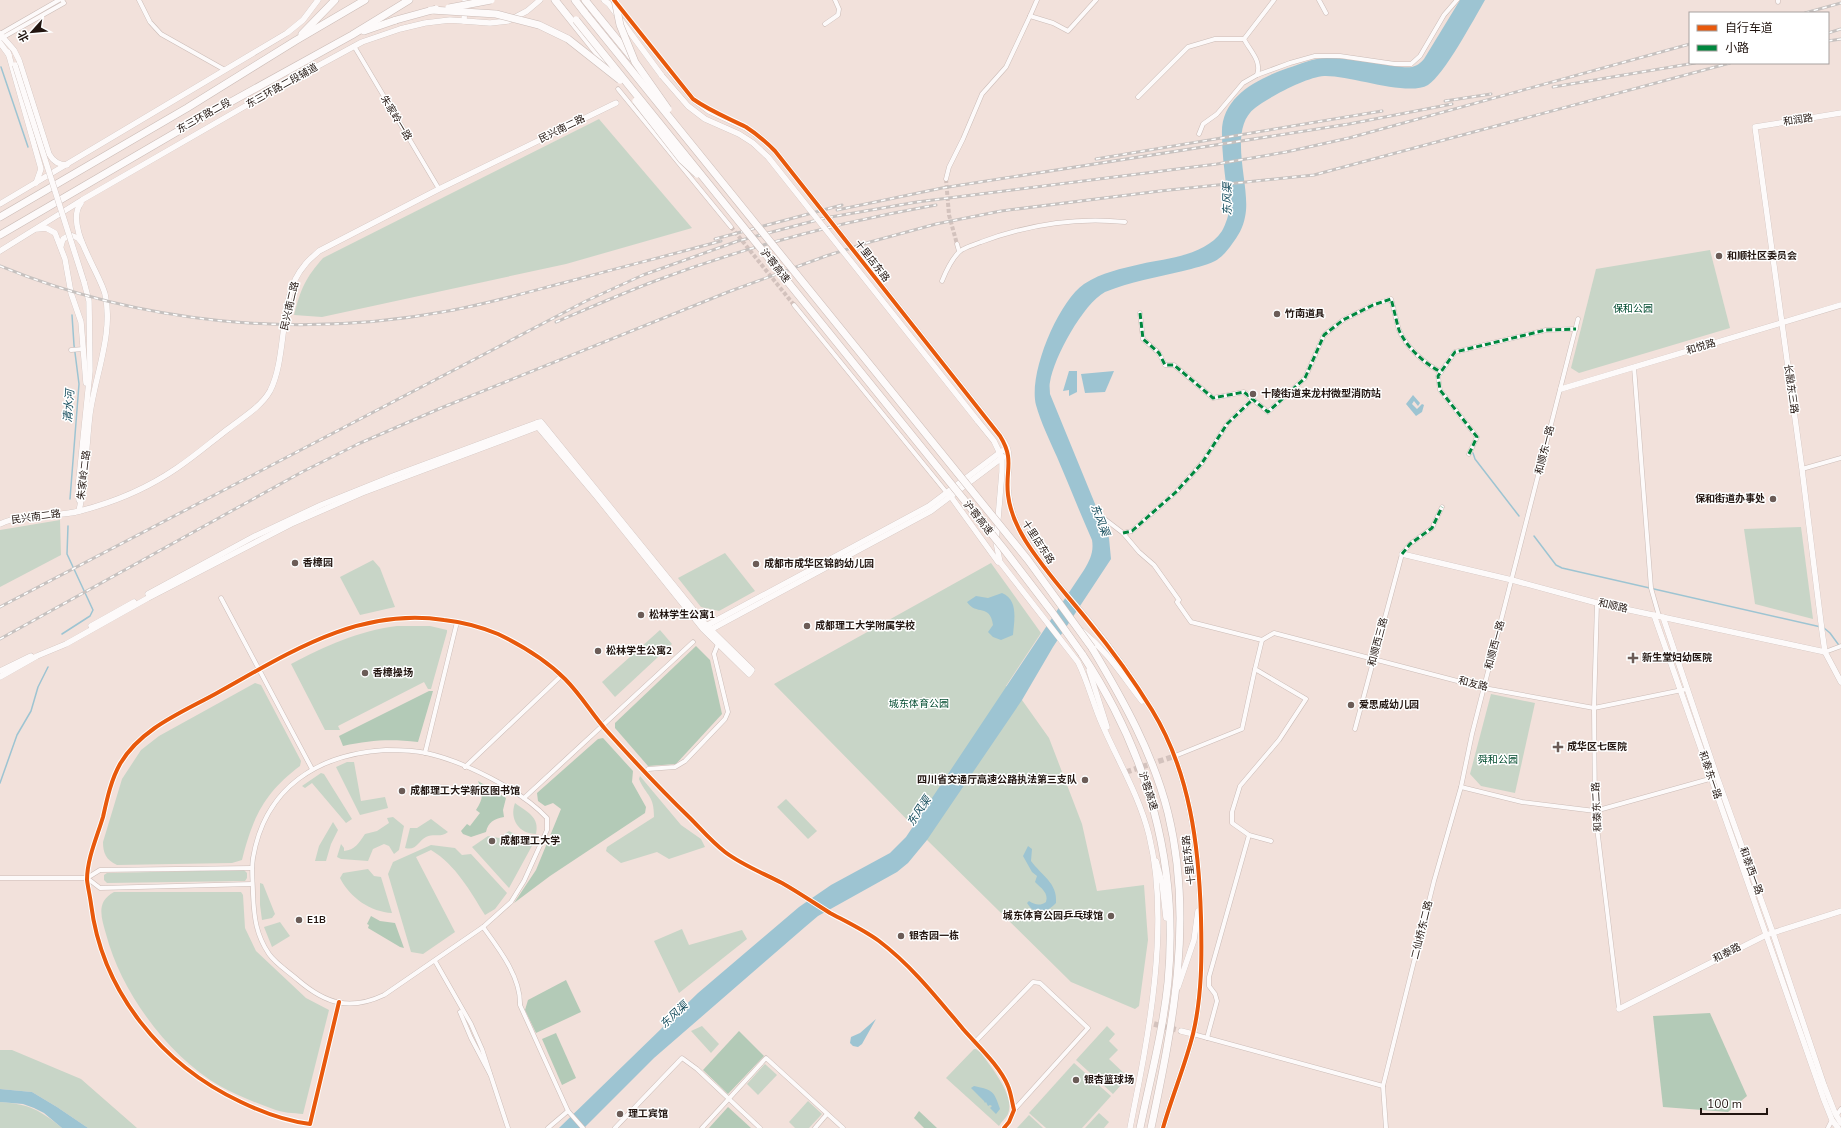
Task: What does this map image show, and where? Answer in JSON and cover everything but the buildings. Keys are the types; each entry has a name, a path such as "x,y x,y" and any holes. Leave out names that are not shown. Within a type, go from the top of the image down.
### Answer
{"highway":[{"path":"295,41 335,0"},
{"name":"东三环路二段","path":"0,217 187,108 295,41 365,0"},
{"name":"东三环路二段","path":"0,235 180,130 352,35 409,0"},
{"path":"352,35 431,10 491,0"},
{"path":"555,0 617,76 682,160 719,196"},
{"name":"沪蓉高速","path":"560,0 1003,548 1084,657 1105,692 1128,736 1155,812 1166,860 1169,893 1169,957 1163,1017 1140,1128"},
{"name":"沪蓉高速","path":"575,0 1028,560 1075,625 1095,646 1139,732 1155,772 1168,813 1177,869 1179,951 1176,991 1168,1047 1151,1128"},
{"path":"585,0 635,62 659,95 686,138"},
{"path":"614,0 620,26 635,62"},
{"path":"431,10 496,14 539,25 568,39 617,76"}],"street":[{"path":"60,0 64,3 1,36 54,1 60,0"},
{"path":"139,0 150,22 161,34 225,70"},
{"path":"0,204 288,33 303,20 318,0"},
{"path":"464,21 465,0"},
{"name":"东三环路二段辅道","path":"0,251 82,200 268,93 354,46 400,29 425,23 450,20 490,23 508,21 540,0"},
{"name":"十里店东路","path":"604,0 609,4 662,76 688,106 705,119 739,134 753,143 768,157 977,420 1001,455"},
{"name":"十里店东路","path":"614,0 693,99 709,111 746,128 761,138 775,151 984,415 1008,450 1008,495 1011,511 1026,542 1123,666 1166,734 1175,756 1195,837 1200,892 1202,967 1193,1034 1163,1128"},
{"path":"825,24 838,15 839,9 835,0"},
{"path":"946,179 949,167 963,139 982,94 1006,67 1037,0"},
{"path":"1030,16 1053,23 1068,31 1096,0"},
{"path":"1244,39 1274,0"},
{"path":"1318,0 1326,13"},
{"path":"1199,134 1203,124 1217,114 1243,83 1257,75 1315,56 1340,56 1394,64 1411,64 1420,56 1444,15 1457,0"},
{"path":"1,36 19,60 49,154 54,161 67,165"},
{"path":"1138,96 1188,47 1199,42 1215,39 1244,39"},
{"path":"1244,39 1257,59 1259,67 1257,75"},
{"path":"0,43 11,51 89,301 88,414"},
{"name":"朱家岭一路","path":"354,46 439,190"},
{"path":"11,51 41,169 36,183"},
{"path":"618,89 731,227"},
{"name":"民兴南二路","path":"0,524 24,517 79,511 136,491 170,472 256,407 270,391 276,373 289,300 295,280 303,266 319,251 616,102"},
{"name":"和润路","path":"1755,127 1841,113"},
{"name":"长融东三路","path":"1755,127 1802,469 1825,652 1841,682"},
{"path":"82,200 78,207 76,219 86,251"},
{"path":"942,281 950,263 959,251 1001,235 1065,222 1107,220 1126,222"},
{"path":"34,229 46,228 51,230 58,237 62,249 71,293 81,322 80,349 86,382 88,414"},
{"path":"62,249 63,239 70,235 78,238 86,251 105,292 107,306 103,356 88,414"},
{"path":"957,244 959,251"},
{"path":"1140,313 1143,339 1159,352 1165,365 1174,365 1213,398 1244,392 1268,412 1305,378 1324,335 1343,320 1373,305 1391,299 1400,331 1411,348 1431,367 1441,372"},
{"path":"794,305 949,495 1003,568 1078,662 1086,679 1102,724 1139,801 1162,883 1169,957"},
{"name":"和悦路","path":"1561,389 1841,305"},
{"name":"和顺东一路","path":"1512,580 1578,319"},
{"path":"1468,454 1477,437 1440,390 1438,376 1455,352 1546,330 1576,329"},
{"path":"71,350 80,349"},
{"path":"1634,367 1651,588 1658,616"},
{"path":"1123,533 1132,531 1177,491 1202,463 1227,424 1253,399"},
{"name":"朱家岭二路","path":"79,511 78,488 88,414"},
{"path":"539,424 718,644 749,674 752,670 706,629"},
{"path":"0,671 16,662 64,641 181,576 291,519 365,487 539,424"},
{"path":"0,677 37,656 66,644 155,594 291,524 362,493 539,424"},
{"path":"706,629 931,511 949,495 1008,450"},
{"path":"1001,455 996,542 998,557 1003,568"},
{"path":"1802,469 1841,458"},
{"path":"1402,554 1410,544 1432,528 1442,507"},
{"path":"1102,517 1123,533 1139,552 1154,565 1179,600 1177,602 1191,622 1262,640 1242,729 1175,756"},
{"name":"和顺路","path":"1402,554 1512,580 1597,603 1825,652"},
{"name":"和顺西三路","path":"1354,729 1402,554"},
{"name":"和顺西一路","path":"1472,734 1512,580"},
{"path":"221,598 312,769"},
{"name":"和泰东二路","path":"1597,603 1594,708 1595,811 1619,1009"},
{"name":"和泰西一路","path":"1658,616 1687,689 1714,778 1773,932 1838,1128"},
{"name":"和泰东一路","path":"1658,616 1681,692 1714,778 1766,935"},
{"path":"339,1002 310,1124 275,1118 230,1097 198,1079 172,1056 149,1034 134,1015 109,971 98,941 87,878 90,859 96,844 110,788 122,760 133,746 157,726 259,670 328,635 363,623 398,618 416,617 457,622 497,634 532,651 579,694 603,727 659,788 721,849 735,859 866,932 898,957 920,978 975,1042 1007,1084 1014,1110"},
{"path":"425,753 457,622"},
{"name":"和友路","path":"1262,640 1274,633 1484,688 1594,708 1681,692 1687,689"},
{"path":"524,798 603,727 693,642"},
{"path":"648,769 675,767 685,761 725,719 728,712 714,654 718,644"},
{"path":"1095,646 1114,662 1166,734"},
{"path":"1825,652 1841,646"},
{"path":"1084,657 1116,752"},
{"path":"1255,669 1306,699 1279,740 1244,779 1236,794 1232,812 1232,823 1249,835 1271,841"},
{"path":"465,767 561,676"},
{"name":"二仙桥东二路","path":"1386,1128 1384,1086 1434,881 1461,787 1472,734"},
{"path":"403,750 425,753 452,760 465,767 489,778 524,798 547,818 547,830 524,881 511,902 483,927 384,995 370,1001 339,1002 323,998 312,992 270,956 262,944 253,914 252,868 257,844 269,813 290,785 312,769 337,758 368,751 403,750"},
{"path":"1461,787 1522,802 1595,811 1714,778"},
{"path":"1207,1038 1217,1001 1216,994 1209,986 1209,977 1249,835"},
{"path":"1130,1128 1152,1023 1158,914 1149,836"},
{"path":"0,878 87,878 100,870 252,868"},
{"path":"87,878 100,888 252,884"},
{"path":"1176,991 1194,940 1200,892"},
{"name":"和泰路","path":"1619,1009 1766,935 1841,911"},
{"path":"483,927 496,945 520,990 520,1005 569,1113 583,1128"},
{"name":"和泰西一路","path":"1766,935 1824,1100 1834,1118 1841,1123"},
{"path":"435,961 458,1005 471,1024 482,1049 508,1128"},
{"path":"975,1042 1033,982 1040,983 1088,1028 1014,1110 1009,1122 1004,1128"},
{"path":"1182,1031 1384,1086"},
{"path":"615,1128 682,1058 697,1069 760,1128"},
{"path":"702,1128 730,1100 766,1058 842,1128"},
{"path":"1828,1128 1841,1108"},
{"path":"548,1128 569,1113"},
{"path":"815,1128 827,1114"}],"green space":[{"path":"599,119 692,228 566,264 322,317 294,315 304,284 312,271 323,258"},
{"name":"保和公园","path":"1710,250 1730,328 1579,373 1571,368 1596,269"},
{"path":"60,520 61,555 0,587 0,530"},
{"path":"1801,527 1813,619 1755,604 1744,529"},
{"path":"725,553 755,591 719,611 701,607 678,578"},
{"path":"373,560 380,568 395,607 360,615 340,577"},
{"name":"城东体育公园","path":"991,563 1041,633 1006,686 1022,700 1049,738 1082,824 1097,891 1144,885 1148,940 1139,1006 1135,1009 1071,982 927,840 774,684"},
{"name":"香樟操场","path":"397,626 430,626 447,630 431,689 428,689 424,682 338,726 340,730 325,730 291,664 316,651 355,635"},
{"path":"660,630 672,644 615,697 602,682"},
{"path":"696,646 710,660 722,714 676,764 648,766 615,728 615,723"},
{"path":"255,683 261,685 301,761 300,766 277,786 262,807 251,831 242,860 232,863 117,865 110,861 105,853 103,842 122,779 141,750 159,736"},
{"path":"429,691 433,691 418,742 380,741 363,742 343,746 339,736"},
{"name":"舜和公园","path":"1491,694 1535,703 1515,793 1481,786 1470,774"},
{"path":"603,738 633,771 632,782 646,807 645,813 550,876 514,903 536,870 561,809 553,803 545,806 538,801 537,793 598,739"},
{"path":"347,762 354,762 361,801 385,797 388,808 360,815 336,767"},
{"path":"321,773 324,774 352,819 346,823 312,783 305,788 302,786"},
{"path":"640,776 681,825 701,839 705,847 669,859 657,852 621,863 606,851 607,847 654,817 653,804 639,779"},
{"path":"478,781 506,798 503,810 504,817 492,822 488,826 486,832 471,837 463,834 461,831 467,824 470,826 480,813 476,810 482,796"},
{"path":"786,799 817,831 808,839 777,807"},
{"path":"515,803 532,816 536,823 536,834 525,831 517,824 513,815"},
{"path":"393,817 404,826 399,850 394,854 389,846 384,844 373,849 368,861 341,859 337,857 341,844 344,851 354,848 365,834 377,831 389,823 387,818"},
{"path":"431,819 448,832 443,835 426,837 415,847 409,849 405,848 410,828 417,828"},
{"path":"333,822 338,830 331,844 326,861 315,861 319,846"},
{"path":"509,831 533,844 509,888 472,847 488,836 499,838"},
{"path":"431,845 455,848 462,855 471,854 507,893 495,909 485,915 462,879 440,856 431,850 416,857 455,932 423,954 411,952 388,874 393,862"},
{"path":"368,869 374,876 381,877 392,913 376,910 362,903 349,892 340,878 343,873"},
{"path":"244,870 247,873 247,878 245,881 107,883 104,880 104,875 107,873"},
{"path":"260,883 263,884 275,914 272,918 262,920 260,905"},
{"path":"114,892 241,892 243,895 245,928 256,951 306,998 329,1010 303,1114 288,1113 277,1110 246,1099 220,1086 182,1058 165,1040 135,1000 113,956 104,927 101,910 104,900"},
{"path":"371,916 380,921 395,923 404,948 368,928 369,925 367,924"},
{"path":"280,922 290,936 272,947 264,927"},
{"path":"682,929 689,945 742,930 747,939 679,993 654,941"},
{"path":"566,980 581,1012 536,1033 525,1010 528,1000"},
{"path":"1710,1013 1747,1096 1728,1112 1663,1107 1653,1016"},
{"path":"702,1026 719,1044 711,1053 691,1031"},
{"name":"银杏篮球场","path":"1107,1026 1115,1034 1109,1041 1118,1050 1109,1059 1128,1077 1113,1094 1076,1060"},
{"path":"739,1031 764,1056 728,1094 703,1070"},
{"path":"556,1033 576,1078 562,1085 542,1039"},
{"path":"974,1049 981,1053 996,1073 1008,1099 1010,1107 1008,1114 999,1126 946,1078"},
{"path":"0,1050 12,1050 81,1079 137,1128 88,1128 32,1092 0,1089"},
{"name":"银杏篮球场","path":"1074,1063 1111,1096 1082,1128 1046,1128 1029,1113"},
{"path":"765,1064 777,1075 758,1095 747,1084"},
{"path":"808,1101 822,1114 809,1128 795,1128 789,1122"},
{"path":"0,1102 27,1106 40,1112 62,1128 0,1128"},
{"path":"728,1107 751,1128 709,1128"},
{"path":"919,1111 937,1128 924,1128 914,1118"},
{"path":"1099,1113 1109,1122 1104,1128 1085,1128"},
{"path":"1029,1115 1043,1128 1017,1128"}],"water":[{"name":"东风渠","path":"1460,0 1485,0 1450,59 1435,79 1428,85 1419,88 1407,89 1324,76 1308,80 1288,88 1269,98 1255,108 1247,118 1242,130 1241,145 1246,205 1245,217 1240,232 1228,249 1217,260 1207,264 1114,288 1105,292 1096,298 1079,319 1057,359 1050,384 1050,394 1109,538 1111,559 1053,647 1022,700 927,840 908,863 897,872 818,916 654,1058 584,1128 559,1128 698,993 799,907 831,885 890,853 906,837 1084,570 1091,556 1092,540 1040,418 1036,405 1035,392 1036,376 1047,340 1064,306 1074,293 1091,280 1119,269 1174,258 1196,251 1206,246 1222,231 1230,206 1223,160 1223,122 1227,110 1243,91 1276,72 1322,58 1346,59 1402,67 1409,67 1419,64 1424,59"},
{"path":"1069,371 1077,371 1077,392 1069,396 1069,390 1063,391"},
{"path":"1114,371 1105,392 1085,393 1081,374"},
{"path":"1413,395 1420,403 1418,406 1414,401 1412,404 1417,409 1422,404 1424,405 1422,412 1416,416 1406,404"},
{"path":"1002,593 1011,601 1014,617 1013,635 1001,640 993,637 988,632 993,625 989,614 974,608 967,602 976,596 988,598"},
{"path":"1028,846 1032,849 1031,861 1052,885 1056,896 1056,903 1049,909 1041,912 1037,912 1027,903 1029,901 1035,904 1042,904 1046,902 1047,899 1044,891 1035,882 1037,876 1032,872 1023,856"},
{"path":"876,1019 862,1044 858,1047 853,1046 850,1043 851,1037 860,1033"},
{"path":"974,1086 992,1092 1000,1109 996,1114 990,1108 992,1106 988,1106 986,1102 985,1103 971,1088"},
{"path":"0,1089 32,1092 88,1128 62,1128 44,1113 34,1108 23,1104 0,1102"}],"waterway":[{"name":"清水河","path":"1,67 28,147"},
{"name":"清水河","path":"70,499 79,384 72,315"},
{"path":"1473,453 1475,459 1519,516"},
{"name":"清水河","path":"62,634 90,616 93,610 67,554 68,526"},
{"path":"1534,536 1556,565 1562,568 1821,627"},
{"path":"1824,628 1830,633 1841,648"},
{"name":"清水河","path":"0,783 17,735 31,711 38,687 48,667"}],"tunnel":[{"path":"946,179 949,215 957,244"},
{"path":"731,227 794,305"},
{"path":"1126,772 1175,756"},
{"path":"1154,1024 1181,1031"}],"railway":[{"path":"1809,12 1841,3"},
{"path":"1829,33 1841,29"},
{"path":"1829,41 1841,39"},
{"path":"0,607 586,301 643,275 738,241 825,218 917,202 1217,164 1286,152 1349,138 1689,44"},
{"path":"1553,87 1689,64"},
{"path":"0,639 302,472 358,444 441,408 728,292 826,256 936,224 1001,211 1160,191 1314,175 1726,64"},
{"path":"1445,101 1491,94"},
{"path":"837,210 942,188 1349,124 1452,104"},
{"path":"1096,159 1382,111"},
{"path":"715,239 842,205"},
{"path":"556,322 655,281 758,246 864,219 936,205"},
{"path":"0,266 54,286 109,301 164,313 221,321 278,324 335,324 392,319 464,308 721,241"}],"marked path":[{"path":"1140,313 1143,339 1159,353 1165,365 1174,365 1213,398 1244,392 1268,412 1305,378 1324,335 1343,320 1373,305 1391,299 1399,330 1406,343 1423,360 1441,372"},
{"path":"1469,454 1477,437 1440,390 1438,376 1455,352 1546,330 1576,329"},
{"path":"1123,533 1132,531 1177,491 1202,463 1227,424 1253,399"},
{"path":"1402,554 1410,544 1432,528 1442,507"}],"cycle path":[{"path":"614,0 693,99 712,111 754,132 775,151 1000,436 1005,444 1008,459 1007,486 1010,507 1022,535 1047,572 1122,664 1152,710 1165,734 1184,784 1195,837 1200,891 1201,976 1193,1034 1163,1128"},
{"path":"339,1002 310,1124 275,1116 241,1102 212,1086 186,1068 162,1046 140,1022 122,996 108,967 97,936 87,883 87,872 90,856 103,817 114,776 129,751 139,740 164,722 298,649 353,627 382,620 413,618 458,622 498,634 516,643 558,672 571,685 606,730 637,764 720,848 738,861 782,883 830,913 867,933 879,941 902,961 924,983 1000,1071 1008,1086 1014,1110 1009,1122 1004,1128"}],"place":[{"name":"和顺社区委员会","path":"1719,256"},
{"name":"竹南道具","path":"1277,314"},
{"name":"十陵街道来龙村微型消防站","path":"1253,394"},
{"name":"保和街道办事处","path":"1773,499"},
{"name":"香樟园","path":"295,563"},
{"name":"成都市成华区锦韵幼儿园","path":"756,564"},
{"name":"松林学生公寓1","path":"641,615"},
{"name":"成都理工大学附属学校","path":"807,626"},
{"name":"松林学生公寓2","path":"598,651"},
{"name":"新生堂妇幼医院","path":"1633,658"},
{"name":"香樟操场","path":"365,673"},
{"name":"爱思威幼儿园","path":"1351,705"},
{"name":"成华区七医院","path":"1558,747"},
{"name":"四川省交通厅高速公路执法第三支队","path":"1085,780"},
{"name":"成都理工大学新区图书馆","path":"402,791"},
{"name":"成都理工大学","path":"492,841"},
{"name":"城东体育公园乒乓球馆","path":"1111,916"},
{"name":"E1B","path":"299,920"},
{"name":"银杏园一栋","path":"901,936"},
{"name":"银杏篮球场","path":"1076,1080"},
{"name":"理工宾馆","path":"620,1114"}]}
